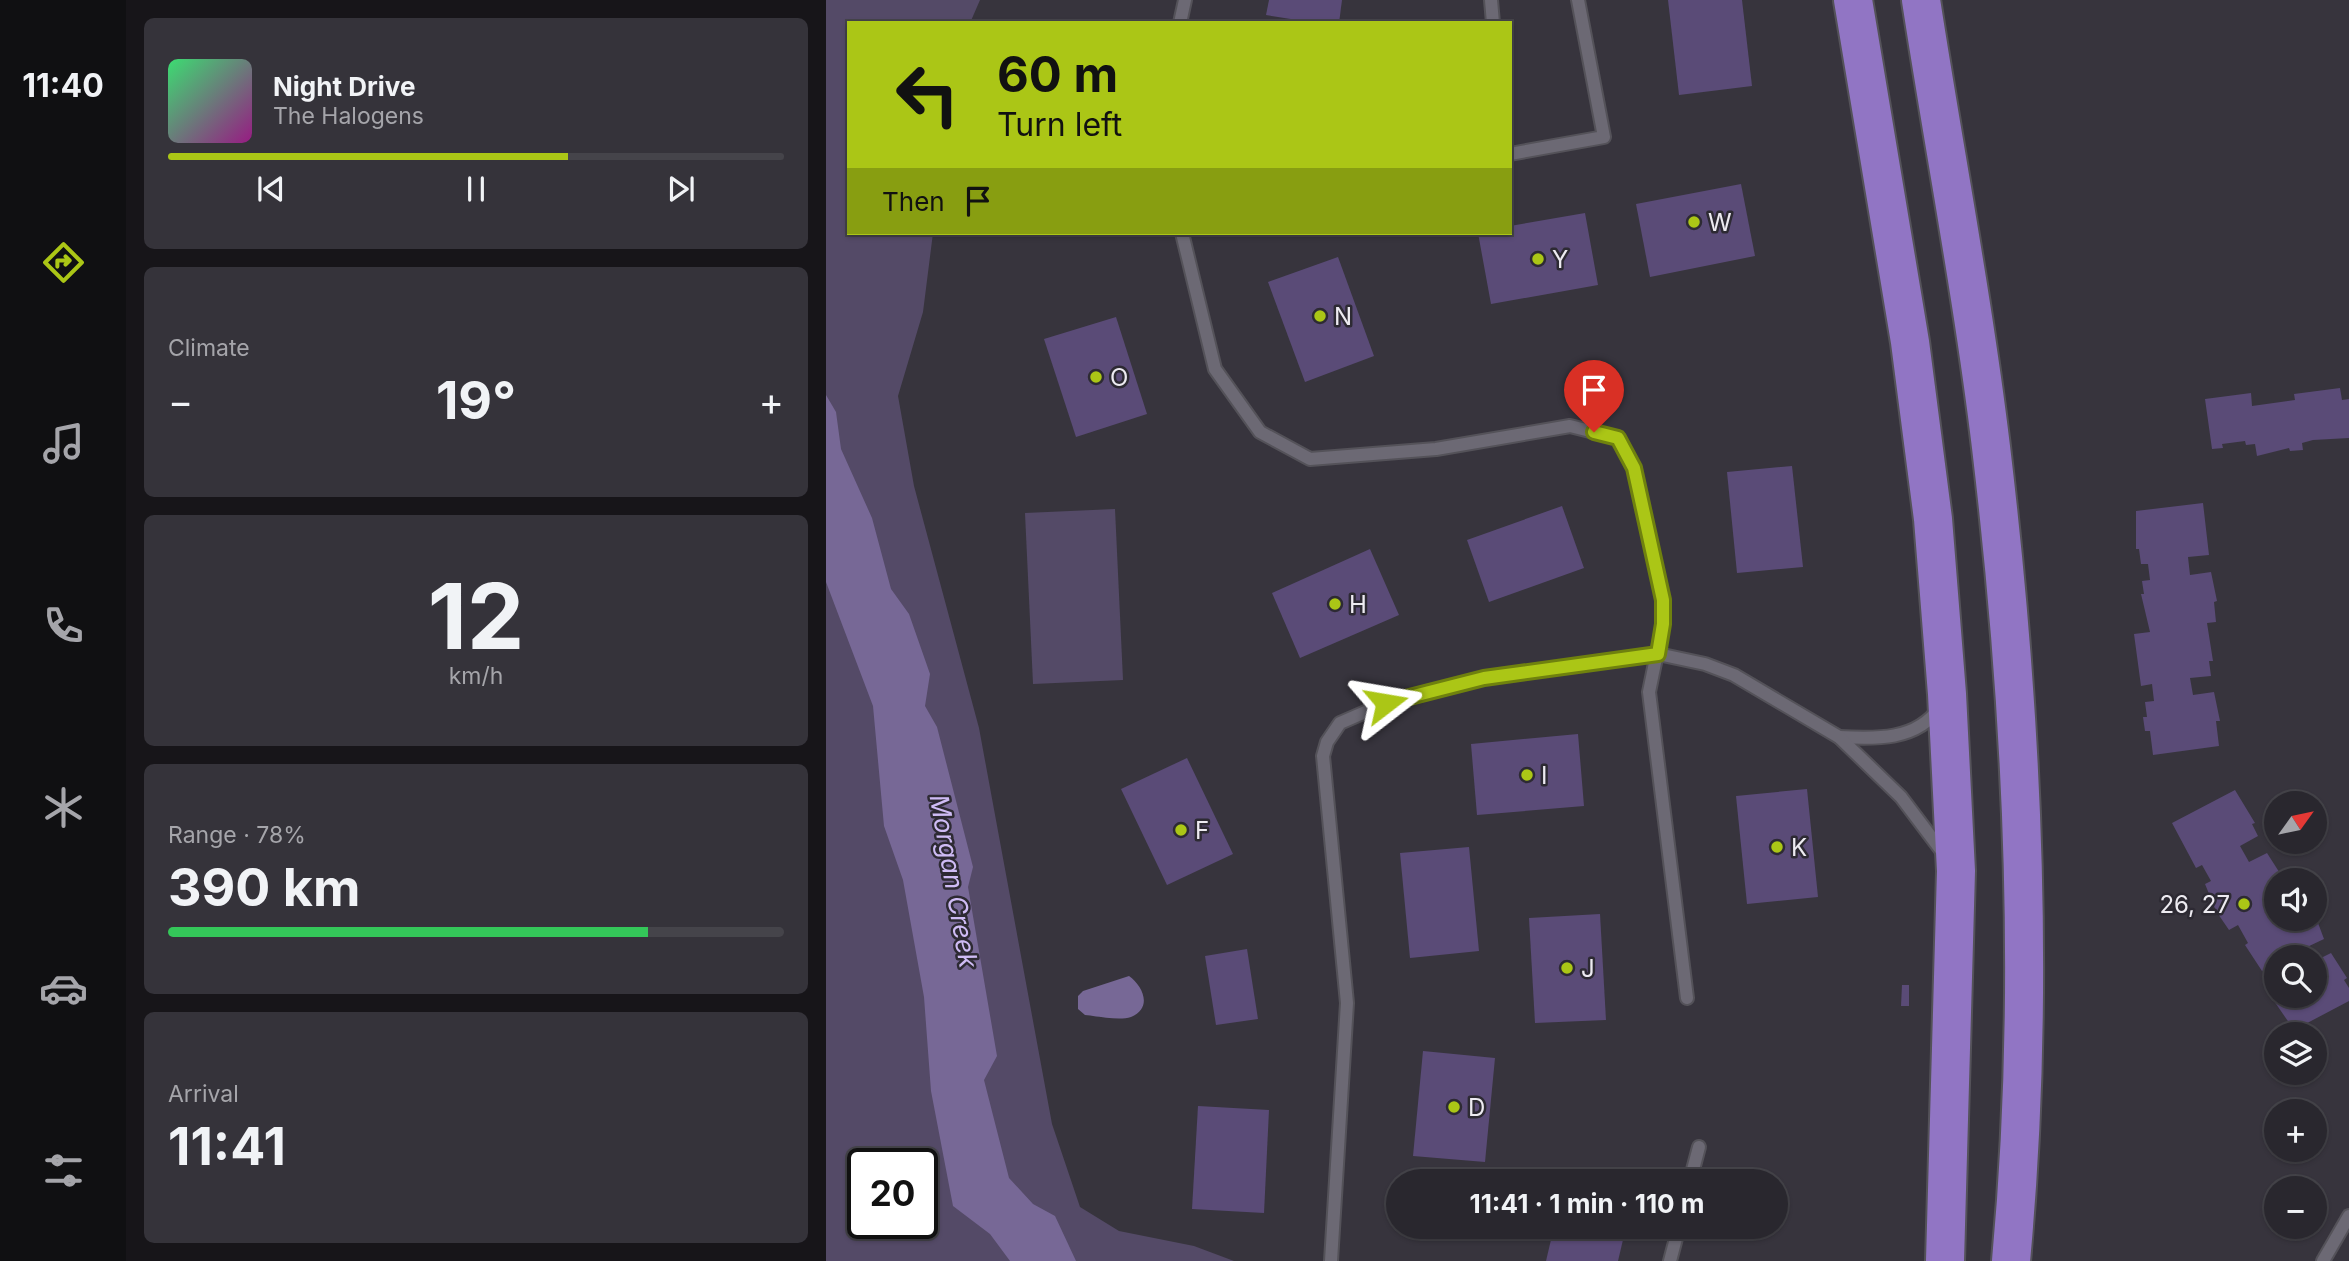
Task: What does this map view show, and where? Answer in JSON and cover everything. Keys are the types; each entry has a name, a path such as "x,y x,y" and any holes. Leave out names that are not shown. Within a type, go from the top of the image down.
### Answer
{"highway":[{"path":"1853,0 1910,342 1933,519 1947,694 1956,871 1945,1261"},
{"path":"1921,0 1991,446 2010,643 2022,830 2020,1110 2011,1261"}],"lane":[{"path":"1180,21 1185,0"},
{"path":"1491,0 1493,21"},
{"path":"1512,154 1604,138 1578,0"},
{"path":"1182,235 1215,369 1260,432 1310,459 1436,449 1570,426 1618,438 1634,468 1663,600 1663,624 1649,692 1687,998"},
{"path":"1331,1261 1347,1003 1323,772 1326,742 1340,723 1386,703 1484,678 1658,654 1705,664 1734,676 1839,737 1901,797 1956,871"},
{"path":"1839,737 1869,739 1903,735 1927,722 1947,694"},
{"path":"1693,1169 1699,1147"},
{"path":"2323,1261 2349,1216"},
{"path":"1670,1261 1676,1239"}],"shaded area":[{"path":"826,0 980,0 971,21 847,21 847,235 933,235 923,312 898,396 914,486 979,728 1052,1124 1080,1207 1119,1231 1194,1246 1234,1261 826,1261"},
{"path":"1115,509 1123,680 1033,684 1025,513"}],"water":[{"name":"Morgan Creek","path":"826,395 836,412 841,449 872,518 891,589 909,614 930,674 925,706 937,727 973,867 968,887 997,1056 984,1080 1009,1178 1033,1204 1055,1216 1076,1261 1010,1261 990,1234 953,1206 931,1091 924,997 903,880 884,826 873,706 826,582"},
{"path":"1129,976 1144,997 1144,1003 1138,1013 1131,1017 1114,1018 1085,1015 1078,1009 1078,996 1083,991"}],"building":[{"path":"1269,0 1342,0 1339,21 1304,21 1266,15"},
{"path":"1668,0 1742,0 1752,86 1679,95"},
{"name":"W","path":"1741,184 1755,256 1650,277 1636,204"},
{"name":"Y","path":"1585,213 1598,285 1491,304 1478,235 1512,235 1512,226"},
{"name":"N","path":"1338,257 1374,356 1305,382 1268,282"},
{"name":"O","path":"1116,317 1147,414 1076,437 1044,339"},
{"path":"2340,388 2342,400 2349,399 2349,438 2313,440 2302,443 2303,450 2290,451 2289,448 2257,456 2255,444 2246,445 2245,441 2222,444 2223,448 2212,449 2205,399 2251,393 2252,406 2295,400 2294,394"},
{"path":"1792,466 1803,567 1737,573 1727,472"},
{"path":"2203,503 2209,555 2188,557 2190,575 2211,572 2217,601 2214,602 2216,622 2207,623 2213,661 2209,661 2211,676 2190,678 2193,695 2214,692 2220,721 2216,721 2219,746 2153,755 2150,731 2145,731 2143,717 2147,717 2145,702 2154,701 2152,684 2141,686 2134,634 2150,632 2141,594 2144,594 2142,581 2150,580 2148,564 2141,564 2139,549 2136,549 2136,511"},
{"path":"1562,506 1584,568 1489,602 1467,540"},
{"name":"H","path":"1370,549 1399,615 1300,658 1272,593"},
{"name":"I","path":"1578,734 1584,806 1477,815 1471,744"},
{"name":"F","path":"1187,758 1233,854 1167,885 1121,789"},
{"name":"K","path":"1807,789 1818,897 1747,904 1736,796"},
{"name":"26, 27","path":"2235,790 2255,823 2252,824 2258,836 2240,846 2249,862 2268,854 2277,868 2264,868 2264,931 2321,931 2324,939 2311,945 2264,945 2262,971 2245,945 2248,943 2238,925 2229,930 2216,911 2205,884 2211,881 2202,865 2196,868 2172,823"},
{"path":"1469,847 1479,951 1410,958 1400,853"},
{"name":"J","path":"1600,914 1606,1020 1535,1023 1529,918"},
{"path":"1247,949 1258,1019 1216,1025 1205,956"},
{"name":"26, 27","path":"2331,953 2347,978 2344,980 2349,988 2349,1001 2309,1022 2288,1022 2279,1008 2327,1008 2327,955"},
{"path":"1902,985 1909,985 1909,1006 1901,1006"},
{"name":"D","path":"1423,1051 1495,1058 1485,1162 1413,1156"},
{"path":"1198,1106 1269,1110 1264,1213 1192,1209"},
{"path":"1551,1239 1623,1239 1618,1261 1546,1261"}],"place":[{"name":"W","path":"1694,222"},
{"name":"Y","path":"1538,259"},
{"name":"N","path":"1320,316"},
{"name":"O","path":"1096,377"},
{"name":"H","path":"1335,604"},
{"name":"I","path":"1527,775"},
{"name":"F","path":"1181,830"},
{"name":"K","path":"1777,847"},
{"name":"26, 27","path":"2244,904"},
{"name":"J","path":"1567,968"},
{"name":"D","path":"1454,1107"}],"route":[{"path":"1386,703 1484,678 1658,654 1663,624 1663,600 1634,468 1618,438 1594,432"}]}
